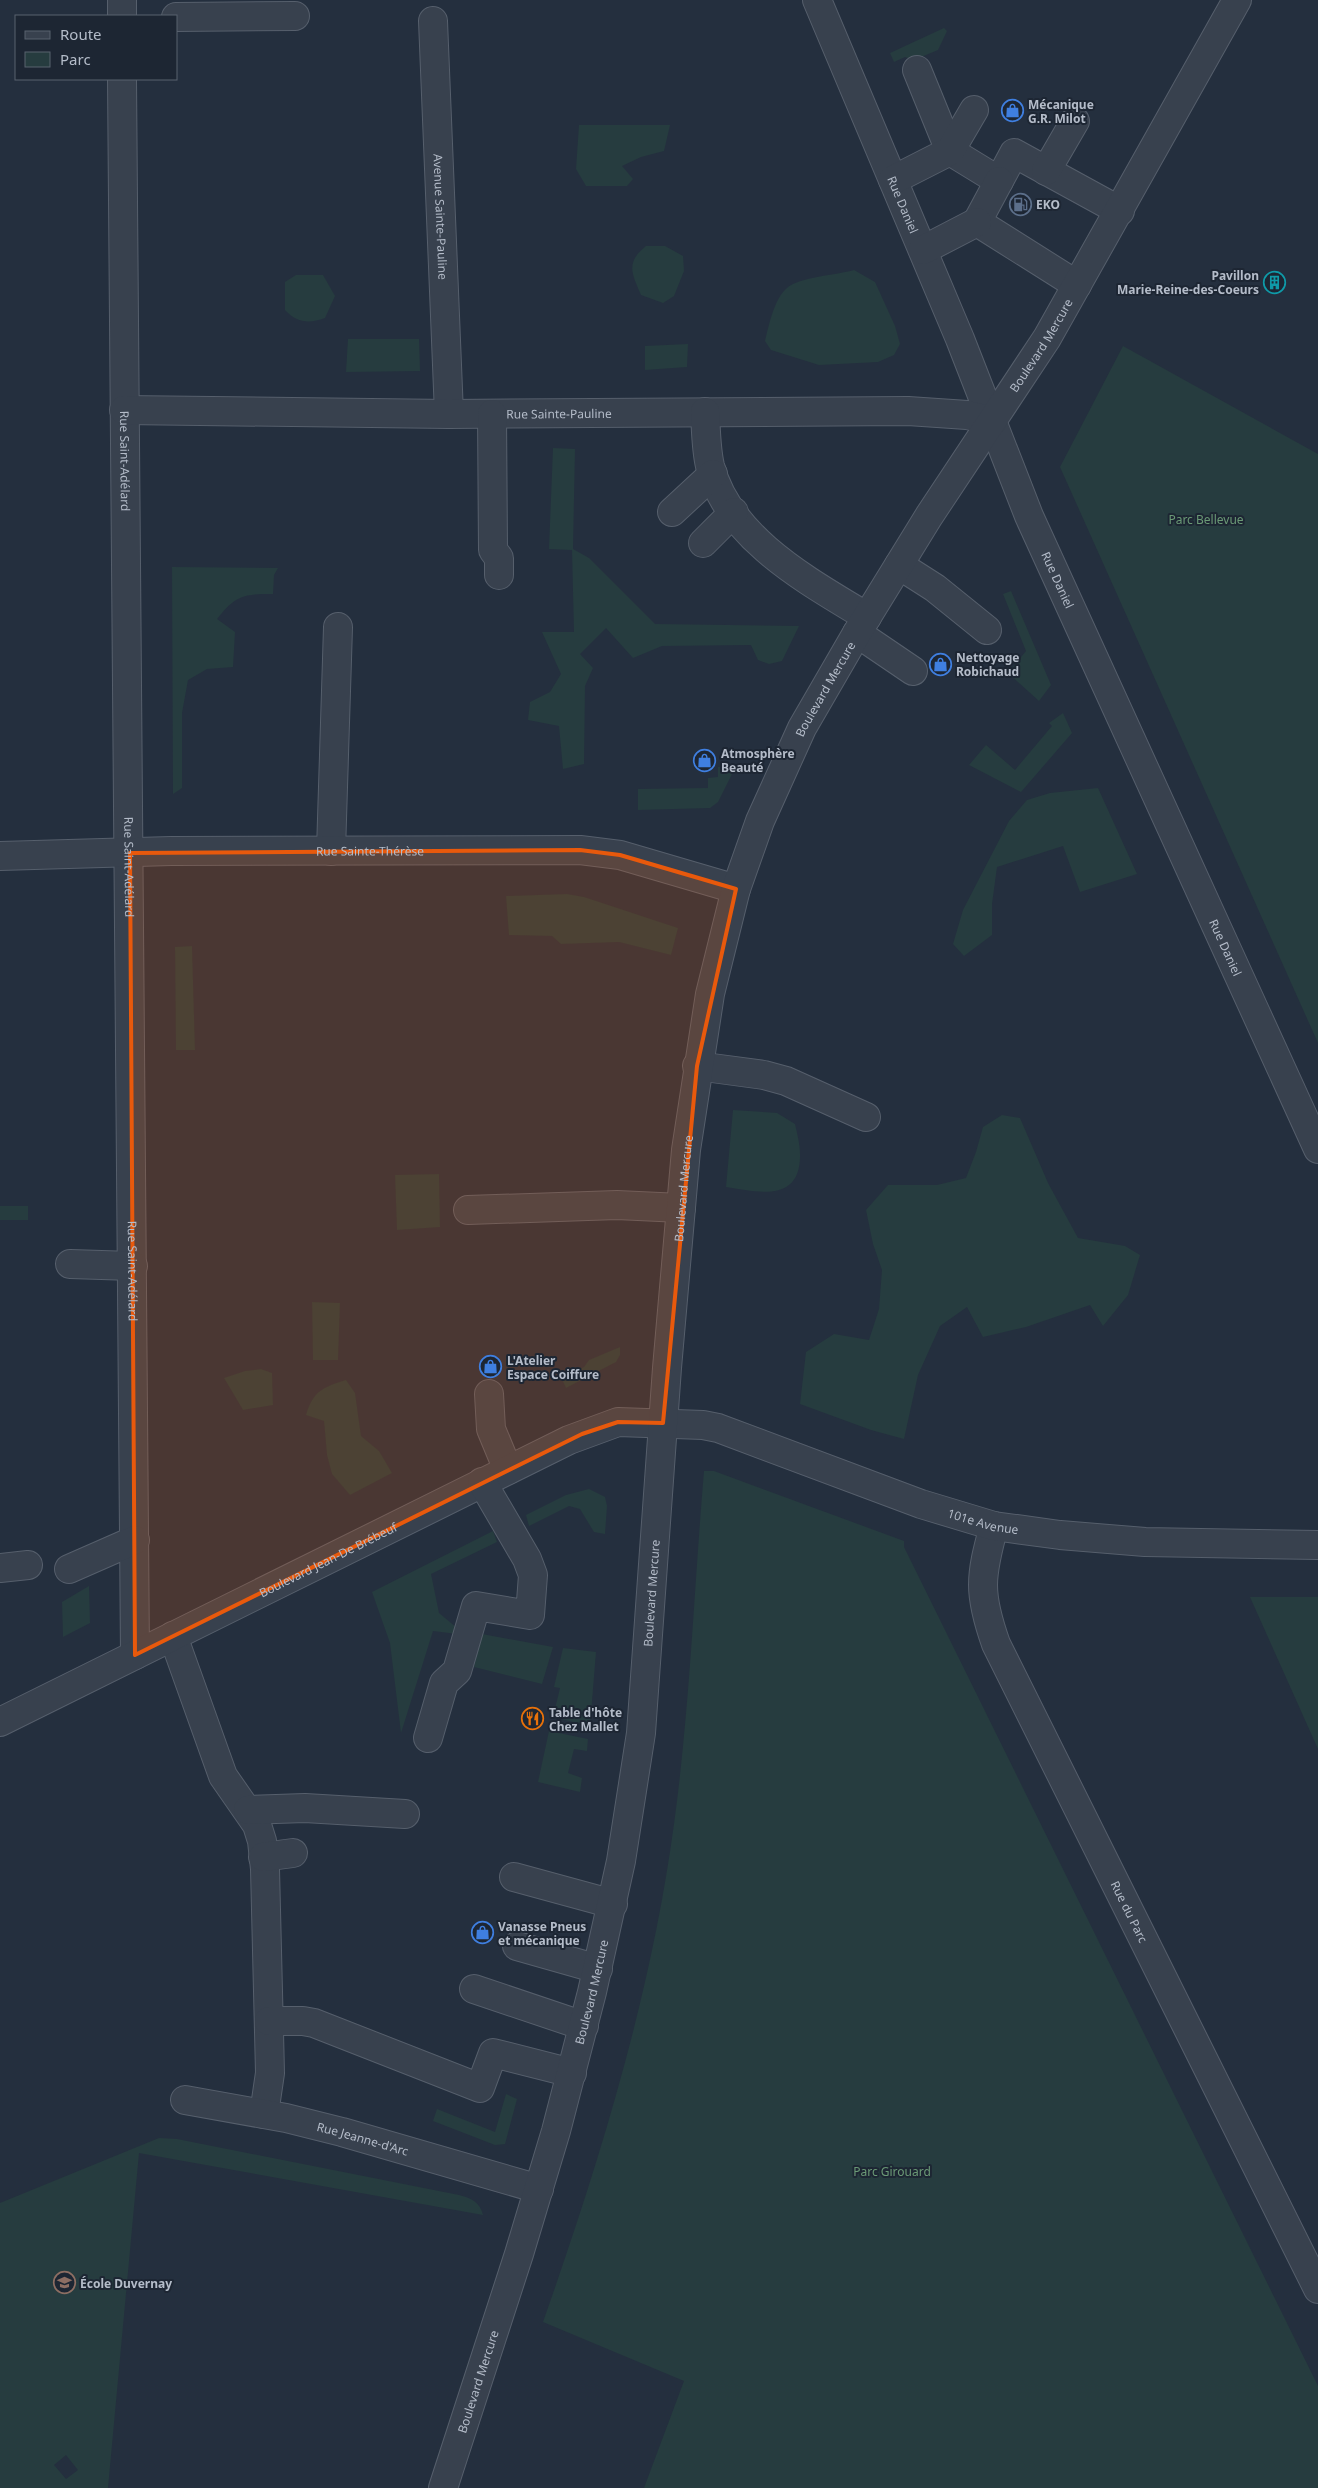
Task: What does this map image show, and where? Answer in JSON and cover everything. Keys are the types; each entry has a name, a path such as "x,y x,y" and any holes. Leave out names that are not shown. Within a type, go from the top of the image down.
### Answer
{"street":[{"path":"122,0 122,15"},
{"name":"Rue Daniel","path":"817,0 993,421 1028,516 1318,1149"},
{"name":"Boulevard Mercure","path":"443,2488 539,2188 572,2073 613,1904 641,1733 663,1423 681,1208 698,1066 710,994 736,889 756,829 802,728 898,565 1047,338 1238,0"},
{"path":"178,17 295,16"},
{"name":"Avenue Sainte-Pauline","path":"433,21 449,414"},
{"path":"917,70 950,151 999,182"},
{"name":"Rue Saint-Adélard","path":"122,80 130,852 135,1655"},
{"path":"893,180 950,151 974,110"},
{"path":"1046,171 1075,121"},
{"path":"923,250 976,222 1014,153 1120,211"},
{"path":"976,222 1077,285"},
{"name":"Rue Sainte-Pauline","path":"124,410 449,414 908,411 967,415 993,421"},
{"path":"706,412 708,450 718,487 760,546 862,625 913,671"},
{"path":"492,414 493,550 500,558 500,576"},
{"path":"672,512 713,474"},
{"path":"702,543 734,512"},
{"path":"898,565 935,588 988,630"},
{"path":"331,851 338,627"},
{"name":"Rue Sainte-Thérèse","path":"0,856 130,852 602,852 736,889"},
{"path":"698,1066 764,1075 786,1081 866,1117"},
{"path":"468,1210 617,1205 681,1208"},
{"path":"70,1264 133,1266"},
{"path":"489,1394 491,1429 508,1470"},
{"name":"Boulevard Jean-De Brébeuf","path":"0,1722 569,1440 618,1422 663,1423"},
{"name":"101e Avenue","path":"663,1423 718,1428 921,1504 994,1526 1060,1535 1145,1542 1318,1545"},
{"path":"428,1738 444,1683 457,1671 476,1606 530,1615 533,1575 527,1559 482,1482"},
{"name":"Rue du Parc","path":"994,1526 983,1570 982,1584 988,1620 996,1644 1318,2289"},
{"path":"69,1569 134,1540"},
{"path":"0,1568 28,1565"},
{"path":"173,1636 223,1776 257,1825 258,1869 269,2021 270,2073 264,2114"},
{"path":"248,1810 298,1808 405,1814"},
{"path":"258,1869 293,1853"},
{"path":"514,1877 613,1904"},
{"path":"517,1946 598,1969"},
{"path":"474,1988 584,2026"},
{"path":"269,2021 302,2020 314,2023 480,2088 493,2053 572,2073"},
{"name":"Rue Jeanne-d'Arc","path":"185,2100 264,2114 342,2132 539,2188"}],"highlighted area":[{"path":"580,850 620,855 736,889 697,1066 663,1423 618,1422 582,1434 135,1655 130,853"}],"green space":[{"path":"944,28 947,31 938,50 914,60 905,57 894,62 890,53"},
{"path":"579,125 670,125 664,151 641,157 622,166 633,179 627,186 586,186 576,169"},
{"path":"646,246 665,246 683,256 684,271 674,296 663,303 641,295 633,274 632,269 635,258"},
{"path":"854,270 875,282 895,326 900,344 894,355 878,362 819,365 771,350 765,341 768,328 775,305 787,288 800,281"},
{"path":"296,275 323,275 335,296 325,318 308,322 294,318 285,310 285,282"},
{"path":"348,339 419,339 420,371 346,372"},
{"path":"688,344 687,367 645,370 645,346"},
{"name":"Parc Bellevue","path":"1123,346 1318,454 1318,1043 1060,467"},
{"path":"553,448 575,449 573,549 589,558 655,624 799,626 782,661 769,664 758,660 751,645 662,646 633,658 606,628 580,654 593,668 585,686 584,764 563,769 559,726 528,720 530,702 550,692 561,674 542,632 574,632 572,550 549,549"},
{"path":"172,567 278,568 274,575 273,594 241,598 230,605 217,619 235,632 233,667 207,669 188,680 182,713 182,788 173,794"},
{"path":"1011,591 1051,685 1039,701 1008,673 1026,651 1003,594"},
{"path":"1063,713 1072,733 1021,792 969,765 986,745 1015,770 1052,726 1049,723"},
{"path":"736,766 718,802 710,808 638,810 638,789 708,788 708,778 718,777 718,767"},
{"path":"1098,788 1137,874 1080,892 1063,846 997,867 992,904 992,935 964,956 953,944 963,910 1009,821 1027,800 1050,793"},
{"path":"567,894 584,897 678,928 671,955 619,942 561,944 552,936 509,935 506,896"},
{"path":"192,946 195,1050 176,1050 175,947"},
{"path":"733,1110 777,1113 795,1124 800,1154 798,1170 793,1181 775,1191 764,1192 726,1187"},
{"path":"1002,1115 1020,1118 1048,1183 1078,1238 1125,1246 1140,1255 1128,1295 1103,1326 1090,1305 1026,1327 983,1337 967,1307 940,1326 918,1375 904,1439 871,1430 800,1404 806,1352 834,1334 869,1340 879,1309 882,1270 873,1244 866,1210 888,1185 937,1185 966,1178 983,1127"},
{"path":"439,1174 440,1227 397,1230 395,1175"},
{"path":"0,1206 28,1206 28,1220 0,1220"},
{"path":"312,1302 340,1303 338,1360 313,1360"},
{"path":"620,1347 620,1355 616,1362 566,1388 561,1377 584,1367 589,1360"},
{"path":"261,1369 272,1373 273,1405 243,1410 224,1378 245,1371"},
{"path":"346,1380 355,1393 361,1436 379,1451 392,1473 350,1495 332,1474 327,1455 324,1421 306,1415 312,1400 320,1391"},
{"name":"Parc Girouard","path":"704,1471 714,1471 904,1541 904,1547 1318,2386 1318,2488 644,2488 684,2381 543,2322 584,2200 621,2076 652,1951 664,1888 674,1824 684,1736"},
{"path":"589,1489 605,1497 607,1506 605,1534 594,1532 580,1509 569,1506 529,1526 526,1515 566,1495"},
{"path":"493,1531 497,1542 431,1574 439,1613 457,1628 457,1634 433,1631 401,1733 390,1643 372,1592"},
{"path":"89,1586 90,1623 63,1637 62,1602"},
{"path":"1250,1597 1318,1597 1318,1749"},
{"path":"482,1634 553,1647 542,1684 474,1667"},
{"path":"563,1648 596,1652 590,1726 553,1717 560,1688 554,1687"},
{"path":"549,1731 588,1739 587,1751 574,1749 568,1773 582,1778 580,1792 538,1782"},
{"path":"506,2094 517,2099 505,2144 495,2145 433,2121 437,2109 495,2132"},
{"name":"École Duvernay","path":"159,2138 177,2139 459,2195 474,2201 480,2207 483,2215 139,2153 108,2488 0,2488 0,2203","holes":["66,2455 78,2470 66,2479 54,2465"]}],"place":[{"name":"Mécanique G.R. Milot","path":"1012,111"},
{"name":"EKO","path":"1020,204"},
{"name":"Pavillon Marie-Reine-des-Coeurs","path":"1275,282"},
{"name":"Nettoyage Robichaud","path":"940,664"},
{"name":"Atmosphère Beauté","path":"705,760"},
{"name":"L'Atelier Espace Coiffure","path":"491,1367"},
{"name":"Table d'hôte Chez Mallet","path":"533,1719"},
{"name":"Vanasse Pneus et mécanique","path":"482,1933"},
{"name":"École Duvernay","path":"64,2283"}]}
